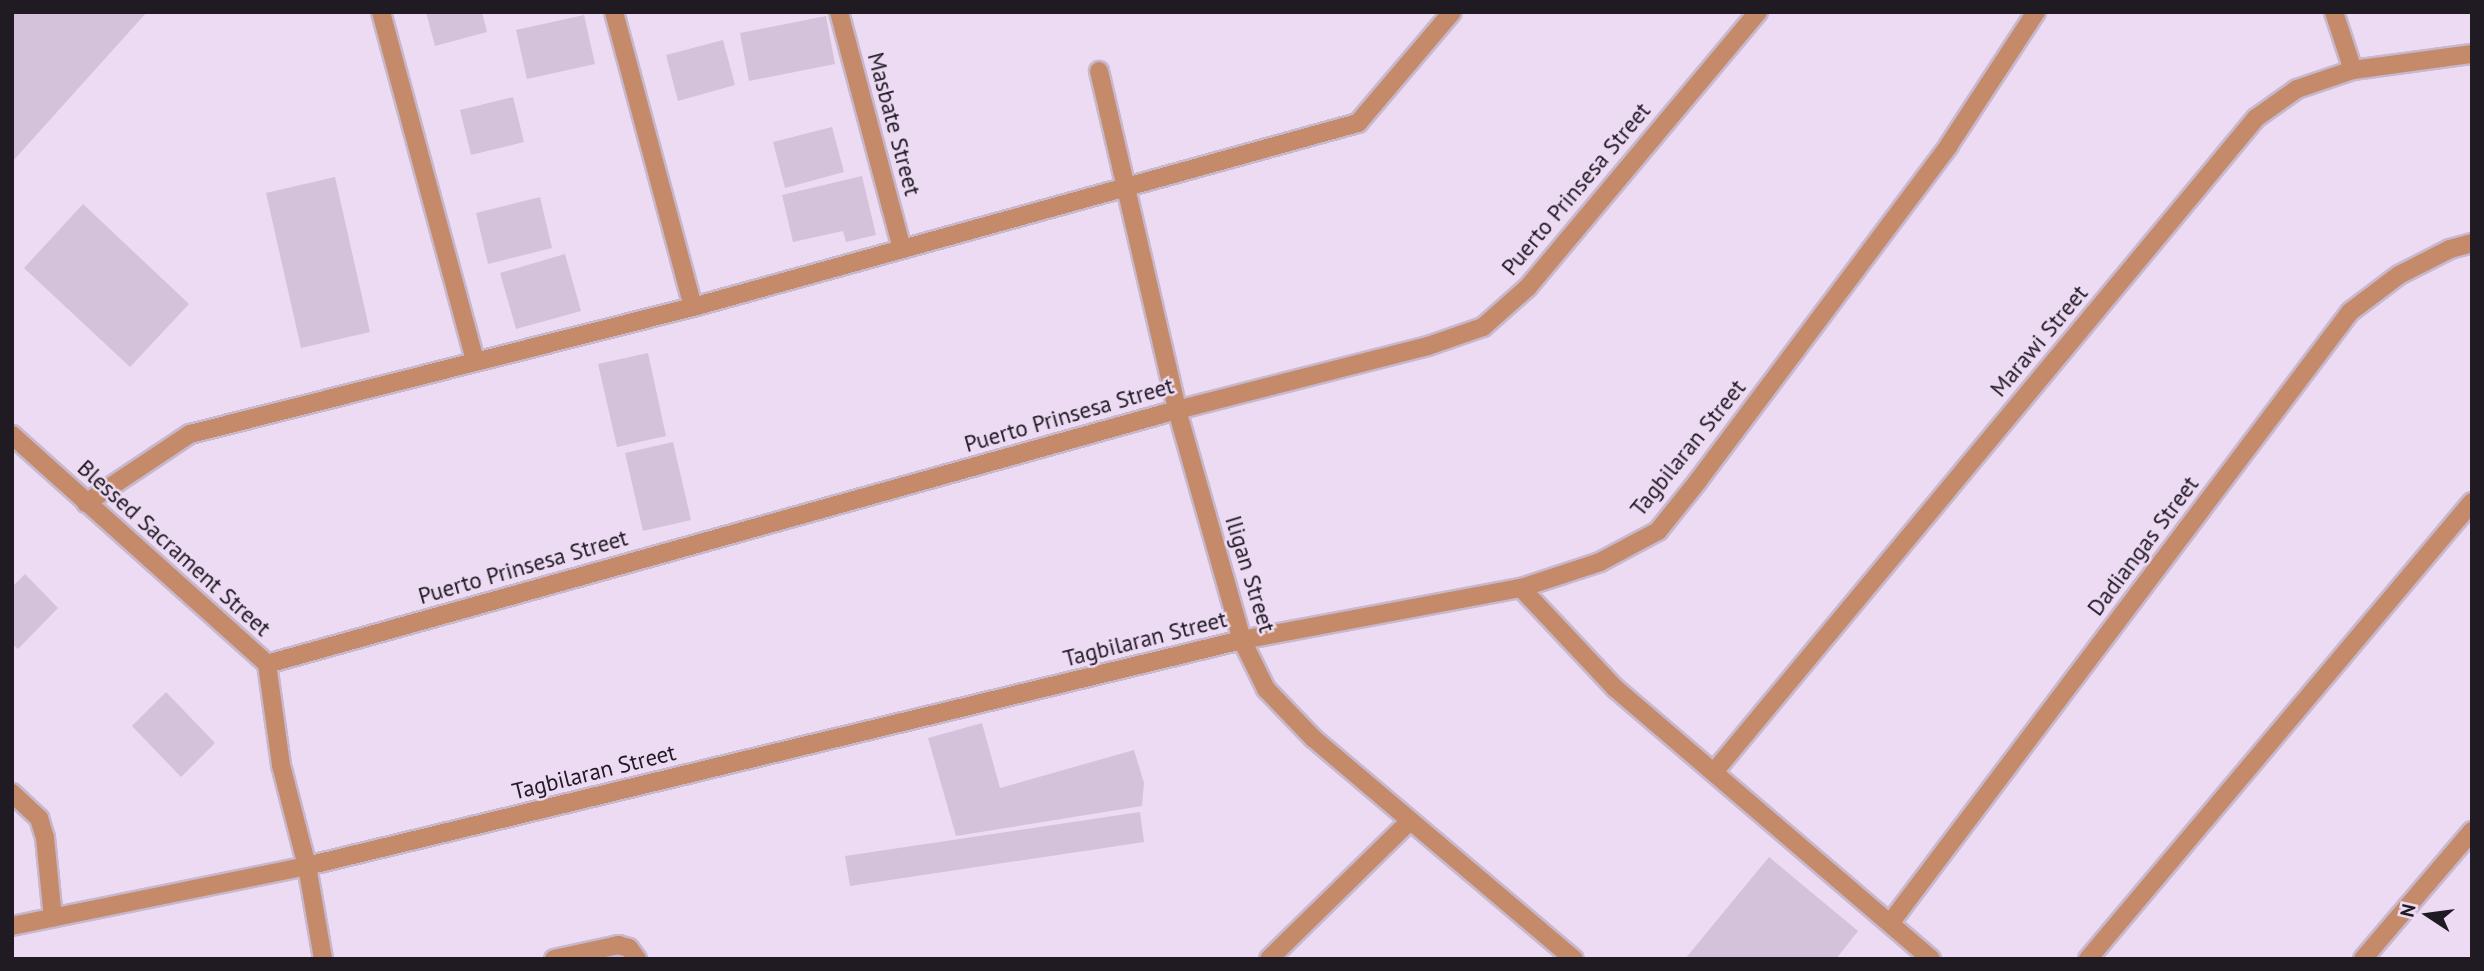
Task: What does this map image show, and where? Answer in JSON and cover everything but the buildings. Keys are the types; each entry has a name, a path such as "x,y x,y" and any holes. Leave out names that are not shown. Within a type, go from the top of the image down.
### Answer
{"street":[{"path":"381,12 475,361"},
{"path":"614,12 694,307"},
{"name":"Masbate Street","path":"839,12 902,248"},
{"path":"86,503 190,434 694,307 1126,185 1358,123 1452,12"},
{"name":"Puerto Prinsesa Street","path":"267,664 1177,410 1428,346 1483,327 1528,287 1758,12"},
{"name":"Tagbilaran Street","path":"12,926 307,866 1242,640 1521,588 1600,562 1658,531 1949,145 2036,12"},
{"path":"2334,12 2353,71"},
{"name":"Marawi Street","path":"1714,772 2256,118 2297,89 2353,71 2472,54"},
{"name":"Iligan Street","path":"1098,71 1177,410 1242,640 1266,689 1313,738 1574,959"},
{"name":"Dadiangas Street","path":"1891,922 2350,312 2399,275 2450,249 2472,243"},
{"name":"Blessed Sacrament Street","path":"12,435 267,664 281,765 307,866 323,959"},
{"path":"2088,959 2472,502"},
{"path":"1521,588 1615,688 1931,959"},
{"path":"12,793 39,818 46,838 53,918"},
{"path":"1269,959 1410,821"},
{"path":"2363,959 2472,831"},
{"path":"554,959 618,945 629,948 638,959"}]}
